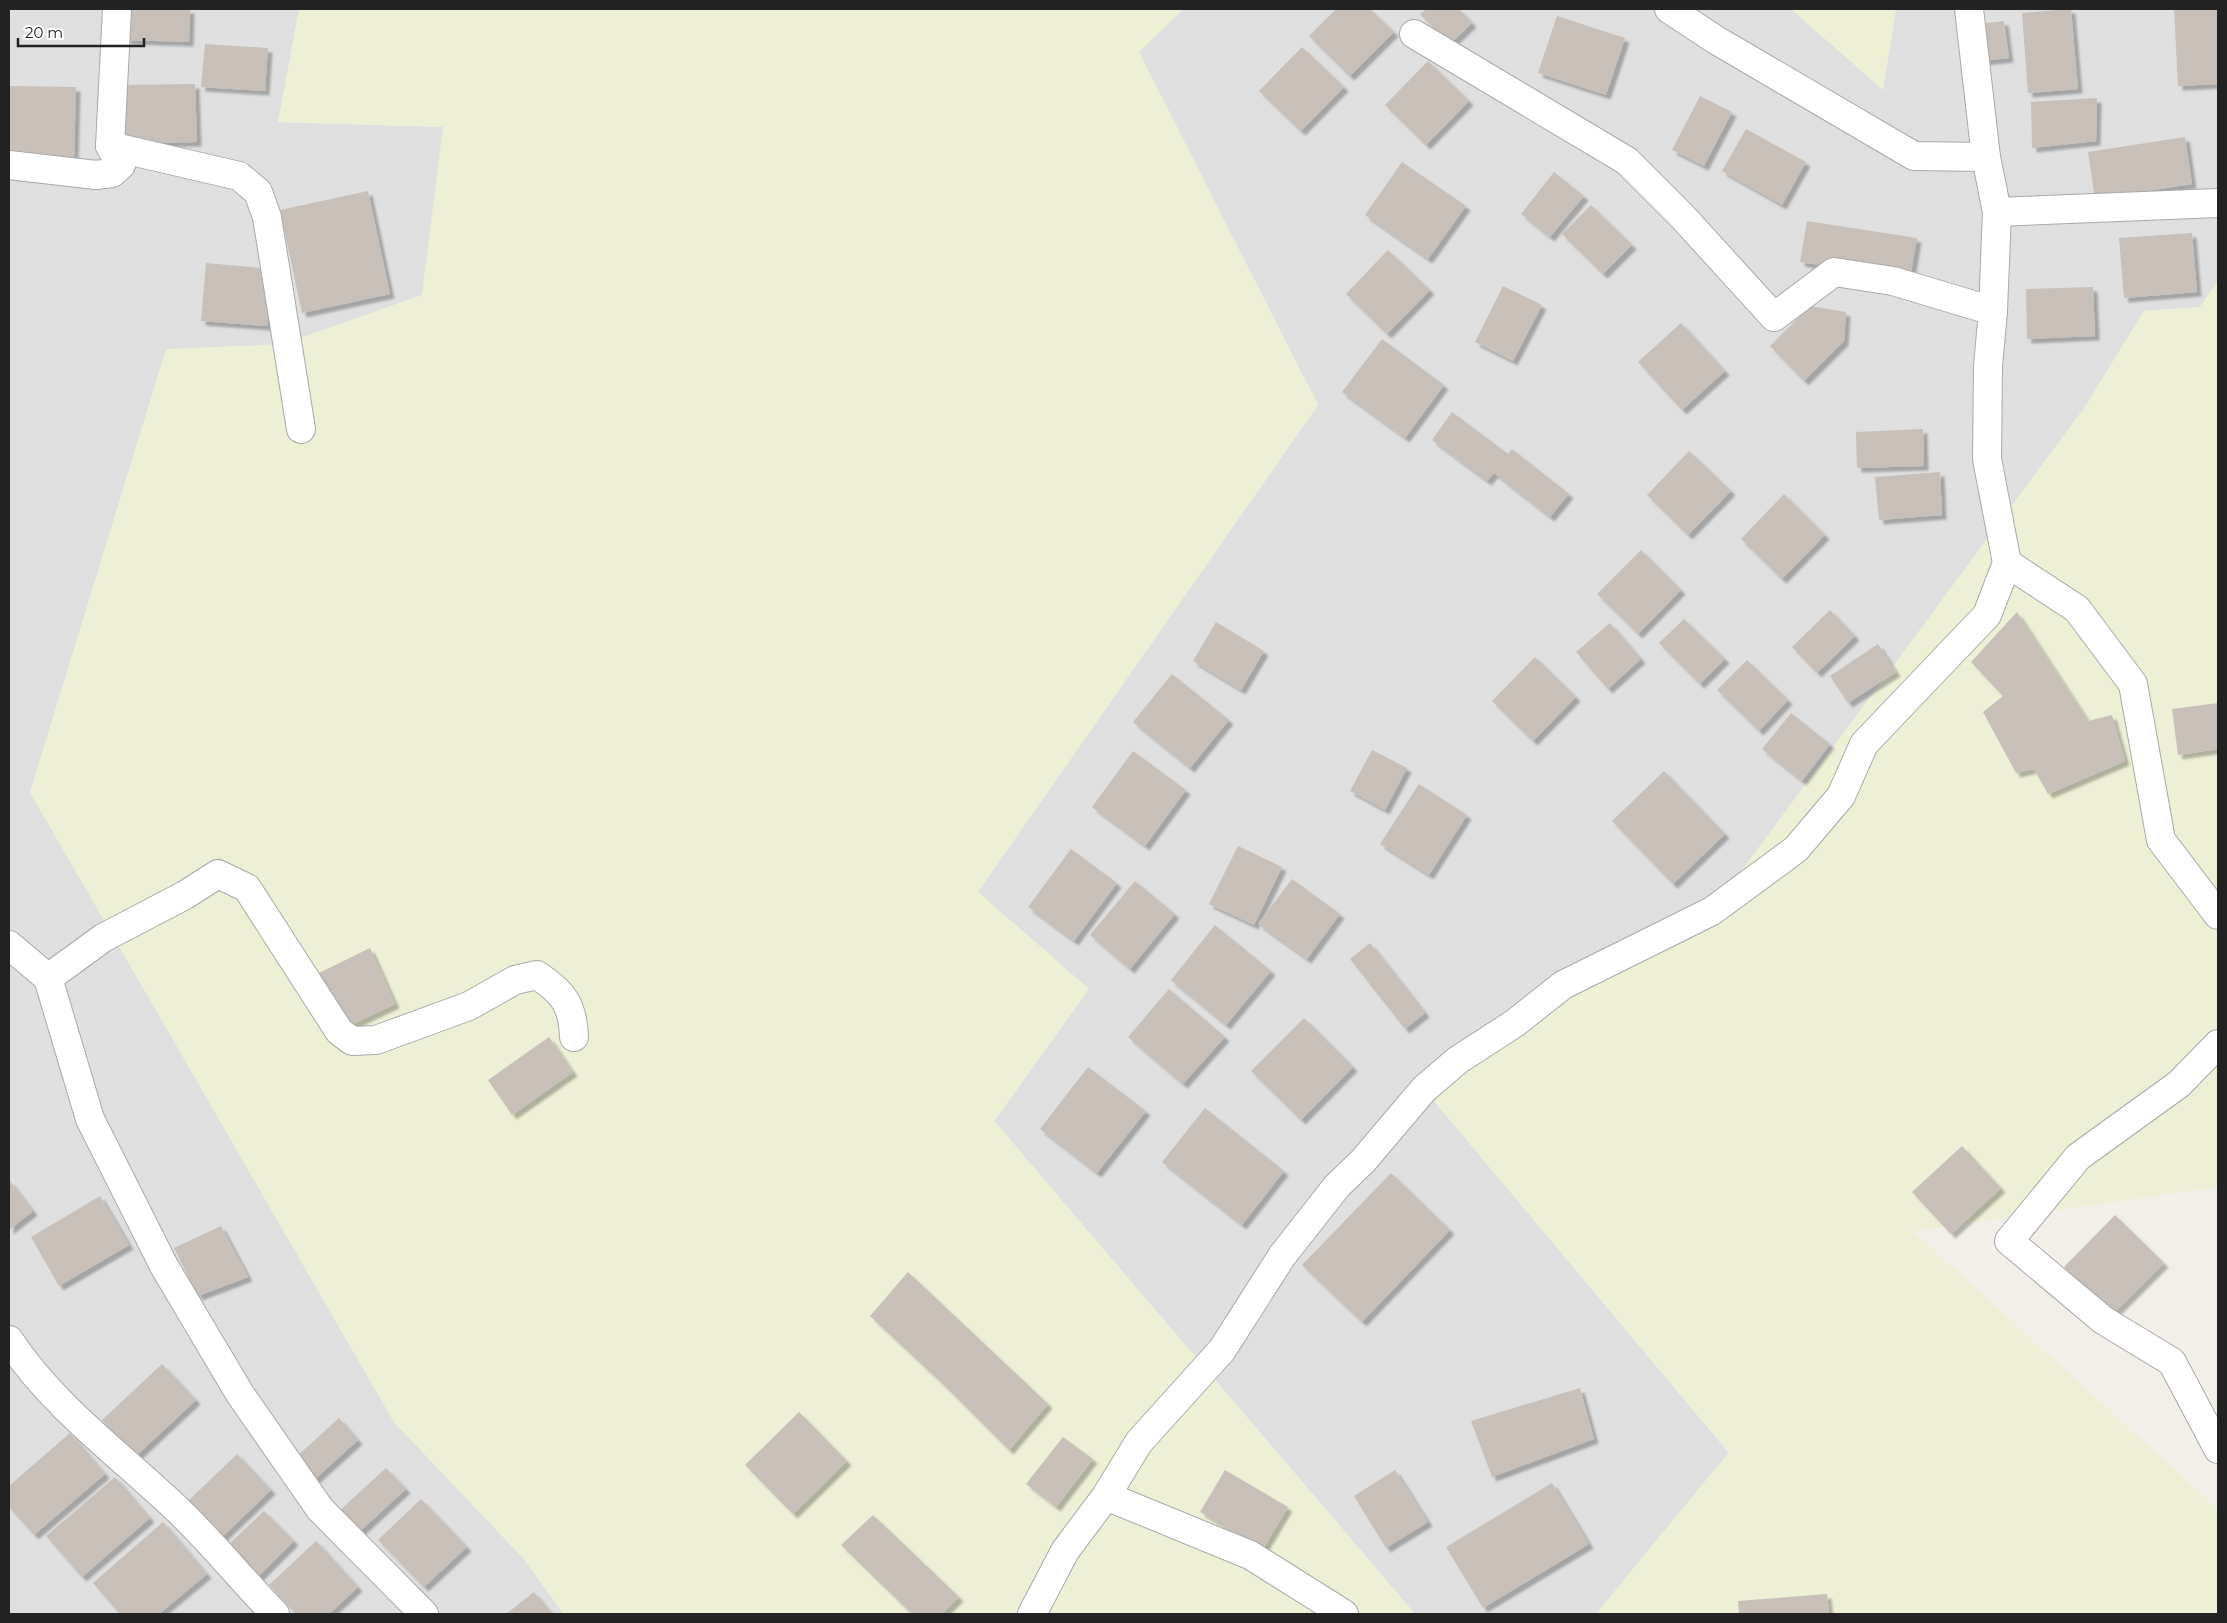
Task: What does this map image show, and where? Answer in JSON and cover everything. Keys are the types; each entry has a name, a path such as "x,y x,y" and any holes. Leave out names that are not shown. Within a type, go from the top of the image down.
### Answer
{"street":[{"path":"9,165 96,175 112,173 121,165 110,146 117,9"},
{"path":"1669,9 1784,81 1914,156 1986,157"},
{"path":"1032,1614 1065,1551 1106,1496 1139,1442 1222,1350 1282,1256 1337,1186 1363,1161 1424,1089 1458,1060 1515,1023 1562,986 1712,911 1796,848 1840,796 1864,744 1987,615 2007,563 1987,459 1988,366 1993,311 1997,212 1986,157 1969,9"},
{"path":"1414,34 1627,161 1682,216 1774,316 1834,272 1893,281 1993,311"},
{"path":"110,146 238,176 258,192 267,217 301,429"},
{"path":"1997,212 2218,203"},
{"path":"2007,563 2077,610 2133,684 2161,840 2218,915"},
{"path":"48,978 103,938 184,895 218,874 247,888 339,1031 352,1041 376,1040 469,1006 515,980 537,975 556,987 574,1016 574,1037"},
{"path":"9,945 48,978 90,1119 164,1266 240,1394 320,1508 424,1614"},
{"path":"2218,1044 2179,1084 2078,1157 2009,1241 2103,1320 2172,1362 2218,1449"},
{"path":"9,1340 22,1361 112,1453 181,1513 275,1614"},
{"path":"1106,1496 1250,1555 1344,1614"}],"shaded area":[{"path":"9,9 299,9 279,122 444,127 422,295 284,344 30,792 394,1422 523,1558 564,1614 9,1614"},
{"path":"1183,9 1791,9 1883,89 1896,9 2218,9 2218,281 2200,307 2144,311 2085,407 1712,911 1424,1089 1729,1453 1596,1614 1415,1614 994,1121 1089,989 977,892 1318,405 1138,52"}],"green space":[{"path":"299,9 1183,9 1139,52 1318,405 978,892 1089,989 994,1121 1415,1614 564,1614 523,1558 394,1422 30,792 166,349 284,344 422,295 443,127 278,122"},
{"path":"1791,9 1896,9 1883,90"},
{"path":"2218,281 2218,1187 1913,1231 2218,1509 2218,1614 1596,1614 1729,1452 1424,1089 1712,911 2085,407 2144,311 2200,307"}],"building":[{"path":"127,9 190,9 189,42 126,40"},
{"path":"1336,9 1370,9 1394,32 1350,76 1309,36"},
{"path":"1426,9 1459,9 1472,23 1449,45 1420,14"},
{"path":"2071,9 2078,89 2028,93 2022,13"},
{"path":"2174,9 2218,9 2218,84 2178,86"},
{"path":"1557,16 1625,38 1606,95 1538,73"},
{"path":"2004,21 2009,58 1982,61 1978,24"},
{"path":"205,44 268,48 265,91 201,87"},
{"path":"1302,47 1344,87 1301,131 1259,91"},
{"path":"1428,61 1469,101 1426,145 1385,105"},
{"path":"195,84 197,142 121,143 121,85"},
{"path":"9,86 76,87 74,159 9,158"},
{"path":"1700,96 1732,112 1704,166 1672,150"},
{"path":"2097,98 2096,141 2032,148 2031,102"},
{"path":"1746,129 1806,162 1782,205 1722,171"},
{"path":"2185,137 2192,184 2095,199 2088,152"},
{"path":"1402,162 1466,206 1428,259 1365,215"},
{"path":"1554,172 1584,196 1550,237 1521,214"},
{"path":"368,191 390,294 302,313 280,210"},
{"path":"1591,205 1632,245 1603,274 1562,234"},
{"path":"1807,221 1917,238 1910,279 1800,262"},
{"path":"2192,233 2197,292 2124,298 2119,238"},
{"path":"1388,250 1430,290 1387,334 1346,294"},
{"path":"206,263 272,269 267,326 201,321"},
{"path":"1503,286 1542,305 1513,361 1475,342"},
{"path":"2093,287 2095,336 2027,339 2026,289"},
{"path":"1810,306 1846,312 1844,341 1804,381 1770,346"},
{"path":"1681,323 1725,371 1682,410 1638,362"},
{"path":"1382,339 1444,385 1405,438 1342,392"},
{"path":"1452,412 1508,454 1512,449 1569,494 1550,517 1494,473 1487,481 1432,440"},
{"path":"1923,429 1924,466 1857,468 1856,432"},
{"path":"1689,451 1731,491 1688,535 1647,495"},
{"path":"1940,472 1942,515 1879,520 1875,477"},
{"path":"1784,494 1825,535 1782,579 1741,539"},
{"path":"1641,550 1681,590 1638,634 1597,594"},
{"path":"1830,610 1855,636 1817,673 1792,647"},
{"path":"2017,612 2088,721 2112,715 2125,761 2048,794 2034,769 2016,773 1983,712 2003,696 1971,662"},
{"path":"1684,619 1725,659 1700,684 1659,643"},
{"path":"1216,622 1264,651 1241,690 1193,661"},
{"path":"1610,623 1641,659 1608,689 1576,652"},
{"path":"1878,644 1896,672 1848,703 1830,676"},
{"path":"1535,657 1576,697 1533,741 1492,701"},
{"path":"1747,660 1788,700 1759,731 1717,690"},
{"path":"1172,674 1229,720 1190,768 1133,722"},
{"path":"2218,703 2218,749 2178,755 2172,709"},
{"path":"1791,713 1830,744 1802,781 1762,749"},
{"path":"1372,750 1407,768 1385,810 1350,791"},
{"path":"1133,751 1186,790 1145,846 1092,807"},
{"path":"1664,771 1725,834 1673,884 1612,821"},
{"path":"1419,784 1467,815 1429,875 1380,844"},
{"path":"1238,846 1282,867 1254,925 1209,904"},
{"path":"1071,849 1117,883 1074,941 1028,907"},
{"path":"1292,879 1340,914 1307,959 1258,924"},
{"path":"1135,881 1175,914 1130,969 1090,935"},
{"path":"1215,925 1271,971 1226,1025 1171,980"},
{"path":"1370,943 1425,1013 1405,1029 1350,959"},
{"path":"370,948 395,1004 342,1029 317,974"},
{"path":"1169,989 1225,1037 1183,1084 1128,1037"},
{"path":"1304,1018 1353,1067 1301,1120 1251,1071"},
{"path":"549,1037 573,1072 512,1115 488,1080"},
{"path":"1088,1067 1146,1111 1097,1173 1040,1129"},
{"path":"1205,1108 1284,1171 1242,1225 1162,1162"},
{"path":"1962,1146 2001,1188 1951,1234 1912,1192"},
{"path":"1391,1173 1450,1230 1362,1322 1302,1265"},
{"path":"9,1180 33,1211 9,1230"},
{"path":"100,1196 129,1245 59,1286 31,1237"},
{"path":"2115,1215 2164,1263 2112,1315 2064,1267"},
{"path":"221,1226 248,1277 198,1296 174,1248"},
{"path":"908,1272 1048,1404 1009,1450 945,1386 870,1316"},
{"path":"162,1364 196,1400 135,1457 102,1420"},
{"path":"1580,1388 1594,1439 1492,1477 1471,1421"},
{"path":"799,1412 847,1461 793,1514 745,1465"},
{"path":"339,1418 358,1440 314,1480 295,1458"},
{"path":"70,1433 105,1474 34,1535 9,1507 9,1486"},
{"path":"1063,1437 1093,1459 1056,1507 1026,1484"},
{"path":"237,1454 271,1490 219,1540 185,1504"},
{"path":"386,1468 406,1489 357,1534 338,1512"},
{"path":"1225,1470 1288,1507 1263,1549 1200,1512"},
{"path":"1395,1470 1428,1522 1386,1548 1354,1496"},
{"path":"115,1477 150,1518 82,1577 46,1536"},
{"path":"1552,1483 1589,1544 1483,1608 1446,1547"},
{"path":"421,1499 467,1547 424,1587 378,1540"},
{"path":"264,1511 294,1541 254,1581 223,1550"},
{"path":"873,1515 959,1597 942,1614 912,1614 841,1545"},
{"path":"163,1522 207,1574 159,1614 120,1614 93,1583"},
{"path":"316,1541 358,1587 329,1614 296,1614 269,1585"},
{"path":"534,1592 552,1614 506,1614"},
{"path":"1827,1594 1829,1614 1739,1614 1738,1601"}]}
